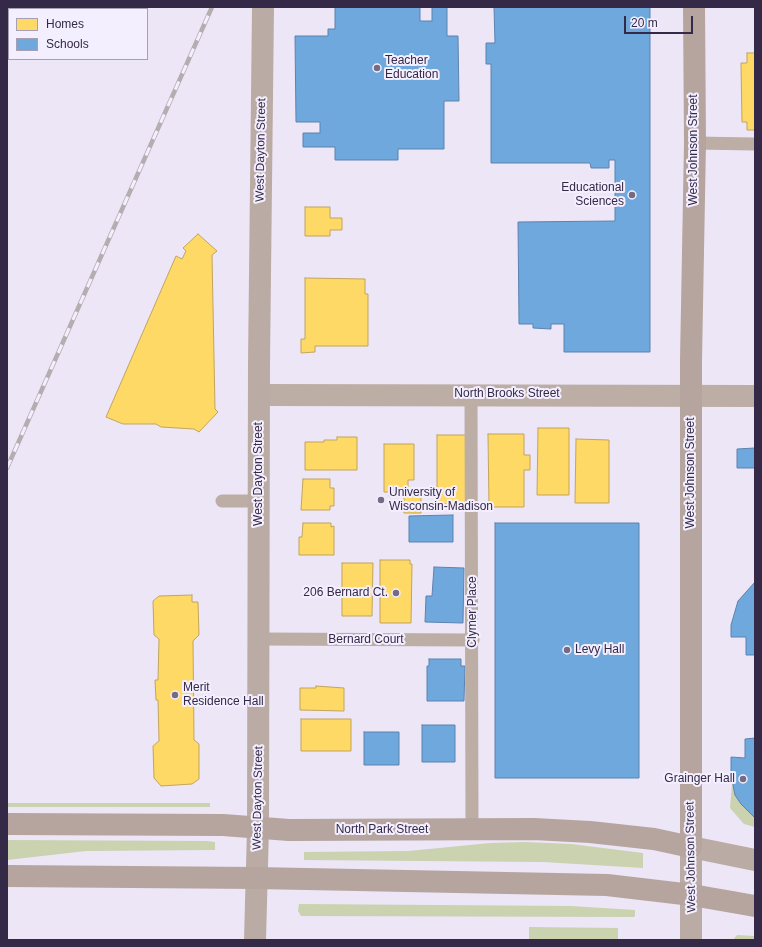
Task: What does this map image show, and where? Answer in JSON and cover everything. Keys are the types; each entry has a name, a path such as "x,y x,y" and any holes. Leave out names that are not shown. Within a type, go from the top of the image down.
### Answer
{"main road":[{"name":"West Johnson Street","path":"691,847 691,395 695,143 694,7"},
{"name":"North Park Street","path":"7,824 223,825 258,829 534,829 590,832 654,839 691,847"},
{"path":"7,876 256,878 606,885 692,895 755,906"}],"street":[{"name":"West Dayton Street","path":"255,940 258,829 262,7"},
{"name":"North Brooks Street","path":"259,395 471,394 755,396"},
{"name":"North Park Street","path":"691,847 755,860"},
{"name":"West Johnson Street","path":"691,847 691,940"}],"lane":[{"path":"695,143 755,144"},
{"name":"Clymer Place","path":"471,394 472,829"},
{"path":"222,501 259,501"},
{"name":"Bernard Court","path":"259,639 472,640"}],"green space":[{"path":"732,784 741,804 755,818 755,827 744,824 730,808"},
{"path":"7,803 210,803 210,807 7,807"},
{"path":"7,840 206,841 215,842 215,850 86,851 7,860"},
{"path":"524,842 571,844 643,853 643,868 543,862 304,860 304,852 409,851 490,843"},
{"path":"299,904 571,906 635,910 635,916 301,916 298,911"},
{"path":"529,927 618,928 618,940 529,940"},
{"path":"737,935 754,936 755,940 733,940"}],"building: Homes":[{"path":"747,53 755,53 755,130 747,130 747,122 742,122 741,63 747,63"},
{"path":"305,207 330,207 330,218 342,218 342,230 330,230 330,236 305,236"},
{"path":"198,234 217,251 212,255 215,409 218,412 199,432 194,429 161,427 156,424 123,424 106,417 176,256 182,259 186,251 183,248"},
{"path":"305,278 365,279 365,294 368,294 368,346 315,346 315,352 301,353 301,339 305,339"},
{"path":"538,428 569,428 569,495 537,495"},
{"path":"488,434 524,434 524,455 530,455 530,470 524,470 524,507 489,507"},
{"path":"437,435 466,435 470,504 437,504"},
{"path":"337,437 357,437 357,470 305,470 305,442 337,440"},
{"path":"576,439 609,440 609,503 575,503"},
{"path":"384,444 414,444 414,480 408,480 408,493 421,493 421,513 404,513 404,497 389,496 389,492 384,492"},
{"path":"303,479 330,479 330,488 334,488 334,506 330,506 330,510 301,510"},
{"path":"303,523 331,523 331,527 334,526 334,555 299,555 299,537 302,537"},
{"name":"206 Bernard Ct.","path":"380,560 410,560 410,564 412,564 411,623 380,623"},
{"path":"342,563 373,563 372,616 342,616"},
{"name":"Merit Residence Hall","path":"192,595 192,602 198,602 199,635 193,641 194,740 199,744 199,779 192,784 161,786 154,778 153,746 159,741 158,700 156,700 155,680 158,680 159,639 154,635 153,601 159,596"},
{"path":"316,686 344,688 344,711 300,710 300,688 316,688"},
{"path":"301,719 351,719 351,751 301,751"}],"building: Schools":[{"name":"Teacher Education","path":"335,7 420,7 420,21 432,21 432,7 447,7 447,36 458,36 459,101 444,101 444,149 398,149 398,160 335,160 335,147 303,147 303,133 320,133 320,122 296,122 295,36 328,36 328,29 335,29"},
{"name":"Educational Sciences","path":"494,7 650,7 650,352 564,352 564,324 551,324 551,329 533,328 533,324 519,324 518,222 615,221 615,160 609,160 609,168 591,168 590,163 491,163 491,64 486,64 486,43 495,43"},
{"path":"755,448 755,468 737,468 737,449"},
{"path":"453,515 453,542 409,542 409,516"},
{"name":"Levy Hall","path":"495,523 639,523 639,778 495,778"},
{"path":"434,567 464,568 463,623 425,622 426,596 432,596"},
{"path":"755,582 755,655 746,655 746,637 731,637 731,625 738,601"},
{"path":"429,659 461,659 461,666 465,666 464,701 427,701 427,666 429,666"},
{"path":"422,725 455,725 455,762 422,762"},
{"path":"364,732 399,732 399,765 364,765"},
{"name":"Grainger Hall","path":"755,738 755,818 741,804 735,795 731,775 731,757 745,758 745,739"}],"railway":[{"path":"7,468 212,7"}],"place":[{"name":"Teacher Education","path":"377,68"},
{"name":"Educational Sciences","path":"632,195"},
{"name":"University of Wisconsin-Madison","path":"381,500"},
{"name":"206 Bernard Ct.","path":"396,593"},
{"name":"Levy Hall","path":"567,650"},
{"name":"Merit Residence Hall","path":"175,695"},
{"name":"Grainger Hall","path":"743,779"}]}
